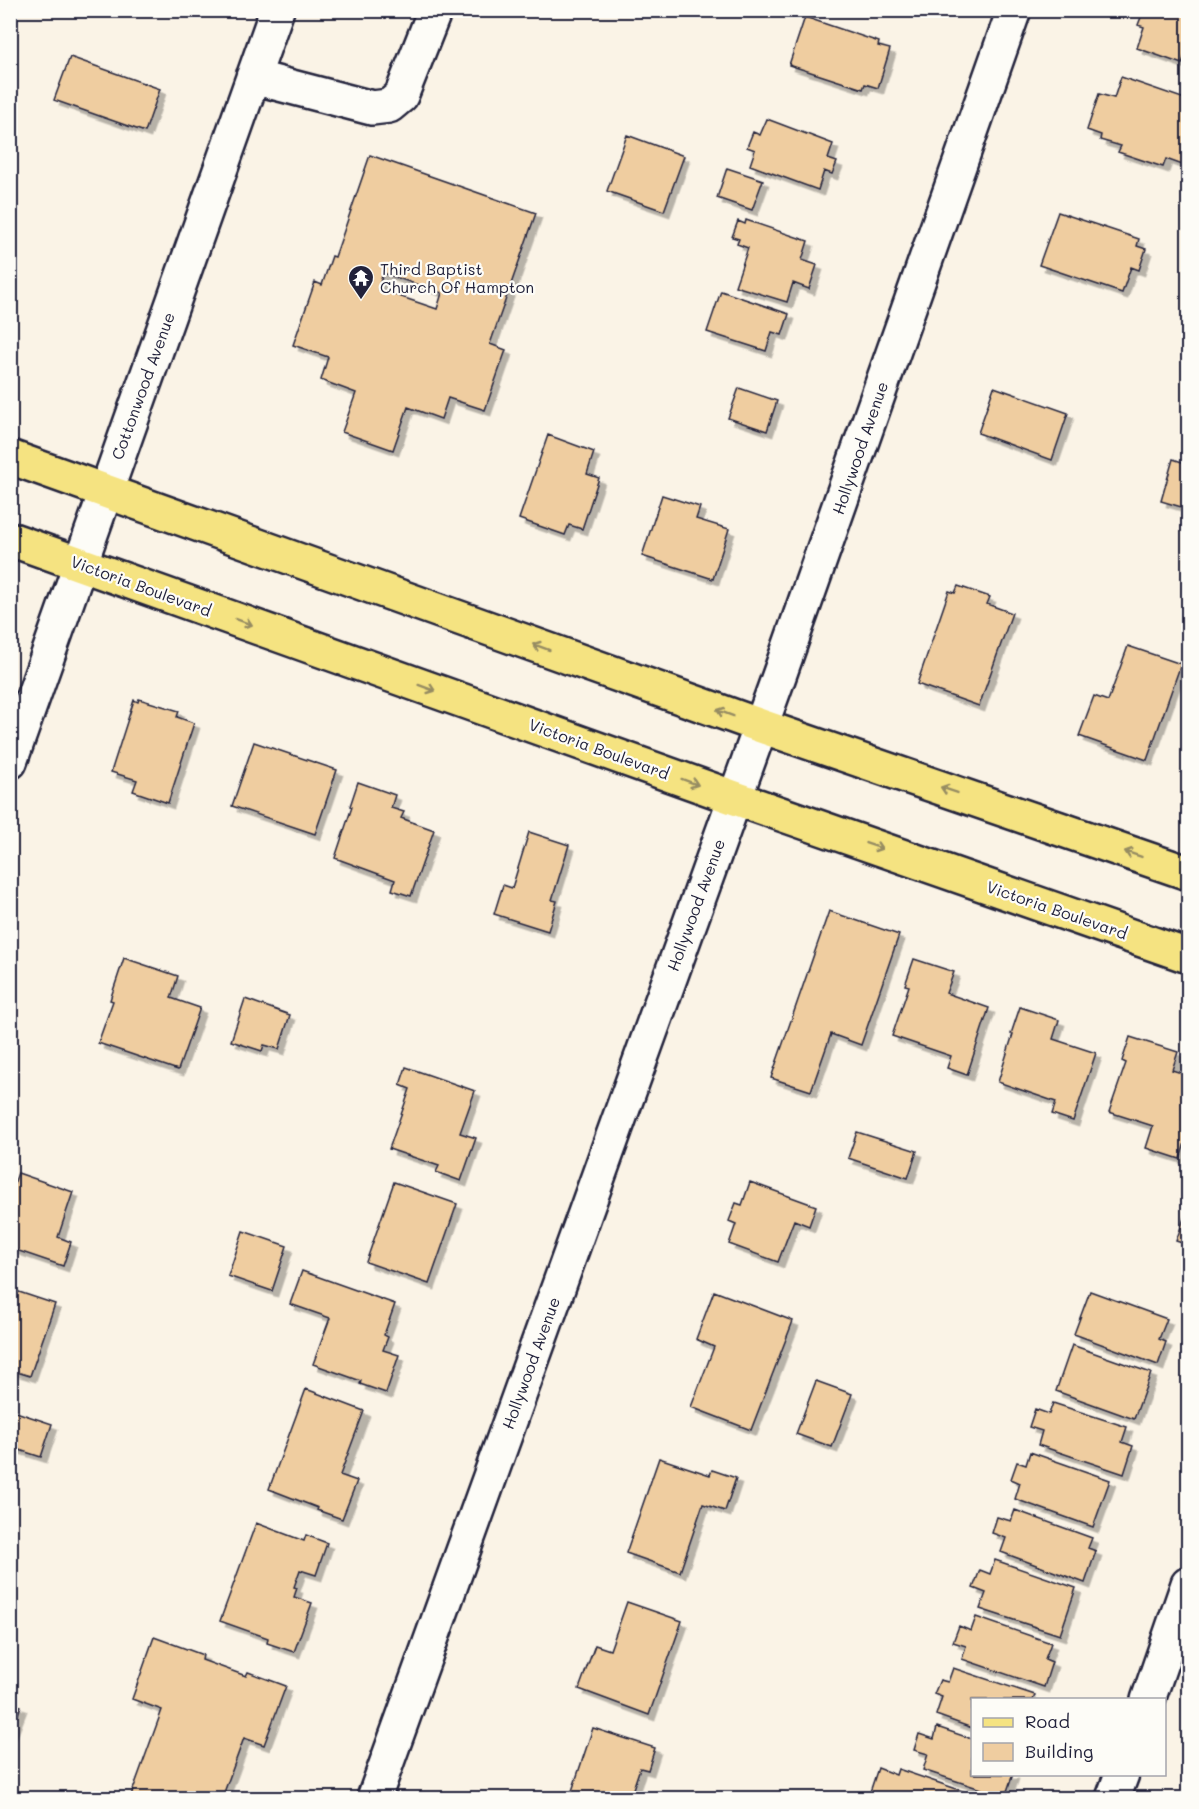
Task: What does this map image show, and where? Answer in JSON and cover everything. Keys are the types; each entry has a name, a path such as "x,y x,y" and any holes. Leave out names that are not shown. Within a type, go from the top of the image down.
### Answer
{"main road":[{"path":"10,457 761,726 1188,873"},
{"name":"Victoria Boulevard","path":"10,539 735,798 1188,956"}],"street":[{"name":"Cottonwood Avenue","path":"10,762 277,10"},
{"path":"253,77 372,108 389,106 401,96 435,10"},
{"name":"Hollywood Avenue","path":"374,1798 761,726 1014,10"},
{"path":"1149,1698 1188,1584"},
{"path":"1113,1798 1121,1776"}],"building":[{"path":"1150,10 1188,10 1188,46 1182,64 1137,48 1144,27 1138,25 1143,12 1149,14"},
{"path":"805,17 879,42 878,46 890,49 878,88 865,84 863,89 789,65"},
{"path":"70,57 160,89 145,132 54,100"},
{"path":"1121,77 1188,100 1188,167 1166,159 1163,167 1118,152 1121,146 1100,140 1101,135 1087,130 1099,94 1114,98"},
{"path":"767,119 833,144 828,159 837,162 832,174 824,171 818,190 750,165 755,150 747,147 753,132 760,135"},
{"path":"627,135 684,156 664,211 607,191"},
{"name":"Third Baptist Church Of Hampton","path":"370,155 536,213 490,344 506,350 485,410 448,398 441,419 408,407 393,450 342,432 356,393 321,380 328,357 293,345 315,282 322,285 332,256 335,257","holes":["383,273 442,293 437,309 378,289"]},
{"path":"727,168 763,180 752,210 717,198"},
{"path":"1058,212 1139,239 1137,246 1146,249 1139,270 1131,267 1122,293 1039,265"},
{"path":"746,220 808,241 802,260 817,265 809,289 793,283 787,302 735,286 748,248 737,244 739,239 732,237 738,221 745,224"},
{"path":"721,291 789,314 782,335 772,332 766,351 707,332"},
{"path":"994,387 1068,413 1052,460 978,433"},
{"path":"739,388 777,401 767,431 728,418"},
{"path":"548,435 594,452 587,474 599,478 582,529 569,525 565,535 519,519"},
{"path":"1173,459 1188,464 1188,509 1161,501"},
{"path":"662,495 700,507 696,519 729,529 713,579 642,556"},
{"path":"958,586 990,597 987,604 1012,613 979,706 917,684 949,591 955,593"},
{"path":"1128,646 1181,664 1147,760 1079,736 1094,696 1108,701"},
{"path":"139,699 179,711 177,717 194,723 168,803 133,791 137,780 111,772 134,700 138,702"},
{"path":"254,742 337,770 315,834 232,806"},
{"path":"358,782 395,795 391,808 404,812 401,818 434,830 411,896 392,890 395,880 335,858"},
{"path":"529,832 569,845 552,900 557,901 548,931 494,914 503,885 512,888"},
{"path":"829,911 899,935 861,1045 831,1034 811,1091 771,1078"},
{"path":"124,958 178,976 171,998 200,1008 178,1070 98,1043 113,1001 110,1000"},
{"path":"914,959 954,972 946,993 989,1008 967,1075 947,1068 951,1056 892,1036 909,986 905,985"},
{"path":"245,999 290,1015 279,1049 264,1045 262,1051 231,1041"},
{"path":"1020,1007 1059,1020 1053,1039 1096,1053 1073,1121 1052,1114 1056,1102 998,1082"},
{"path":"1130,1037 1178,1052 1172,1070 1188,1075 1188,1133 1180,1159 1146,1148 1153,1126 1109,1112 1126,1063 1122,1061"},
{"path":"406,1067 475,1091 460,1133 476,1138 461,1181 436,1172 439,1166 389,1149 410,1089 400,1085"},
{"path":"857,1132 917,1151 908,1178 848,1158"},
{"path":"18,1173 73,1192 58,1237 71,1242 63,1266 10,1248 10,1195"},
{"path":"394,1182 457,1204 429,1284 366,1262"},
{"path":"750,1182 816,1206 809,1226 794,1220 778,1262 729,1244 736,1224 729,1221 736,1203 742,1205"},
{"path":"1188,1207 1188,1245 1176,1241"},
{"path":"243,1231 287,1246 272,1291 228,1276"},
{"path":"302,1271 395,1304 384,1335 388,1337 383,1350 399,1355 386,1393 360,1384 361,1381 313,1364 330,1318 290,1304"},
{"path":"10,1289 55,1304 30,1376 10,1370"},
{"path":"714,1291 793,1321 751,1430 691,1407 714,1347 696,1339"},
{"path":"1090,1291 1167,1319 1159,1339 1166,1342 1158,1365 1074,1334"},
{"path":"1072,1345 1151,1373 1134,1419 1056,1391"},
{"path":"816,1381 852,1394 832,1447 796,1434"},
{"path":"306,1389 364,1411 340,1475 357,1481 342,1519 269,1489"},
{"path":"1053,1403 1127,1427 1122,1442 1133,1446 1124,1474 1038,1445 1042,1431 1029,1427 1035,1409 1049,1414"},
{"path":"10,1410 52,1424 41,1457 10,1447"},
{"path":"1030,1452 1110,1480 1093,1527 1015,1499 1020,1483 1011,1479 1017,1462 1026,1465"},
{"path":"659,1458 710,1475 712,1470 736,1478 725,1511 703,1504 680,1572 626,1553"},
{"path":"1015,1510 1092,1538 1088,1548 1096,1551 1085,1583 1001,1552 1006,1538 992,1533 997,1517 1011,1521"},
{"path":"256,1523 304,1541 306,1535 327,1543 316,1575 300,1570 294,1587 297,1588 294,1597 312,1603 294,1652 267,1643 268,1638 220,1621"},
{"path":"995,1560 1076,1588 1060,1635 980,1609 986,1593 973,1588 980,1570 990,1574"},
{"path":"627,1602 682,1621 649,1715 579,1689 595,1645 610,1650"},
{"path":"976,1617 1051,1643 1045,1659 1052,1662 1044,1687 962,1659 966,1646 953,1642 959,1626 971,1631"},
{"path":"154,1637 203,1655 202,1660 246,1676 248,1672 286,1686 264,1745 244,1738 222,1798 130,1798 162,1710 132,1699"},
{"path":"953,1668 1035,1695 1034,1698 971,1698 971,1728 936,1715 942,1697 934,1694 940,1680 948,1682"},
{"path":"10,1703 21,1706 10,1735"},
{"path":"937,1727 971,1739 971,1776 1012,1776 1005,1797 923,1770 928,1754 914,1750 919,1734 934,1739"},
{"path":"593,1728 655,1748 648,1770 640,1768 630,1798 570,1797"},
{"path":"878,1768 896,1775 898,1769 983,1798 868,1798"}],"place":[{"name":"Third Baptist Church Of Hampton","path":"361,301"}]}
